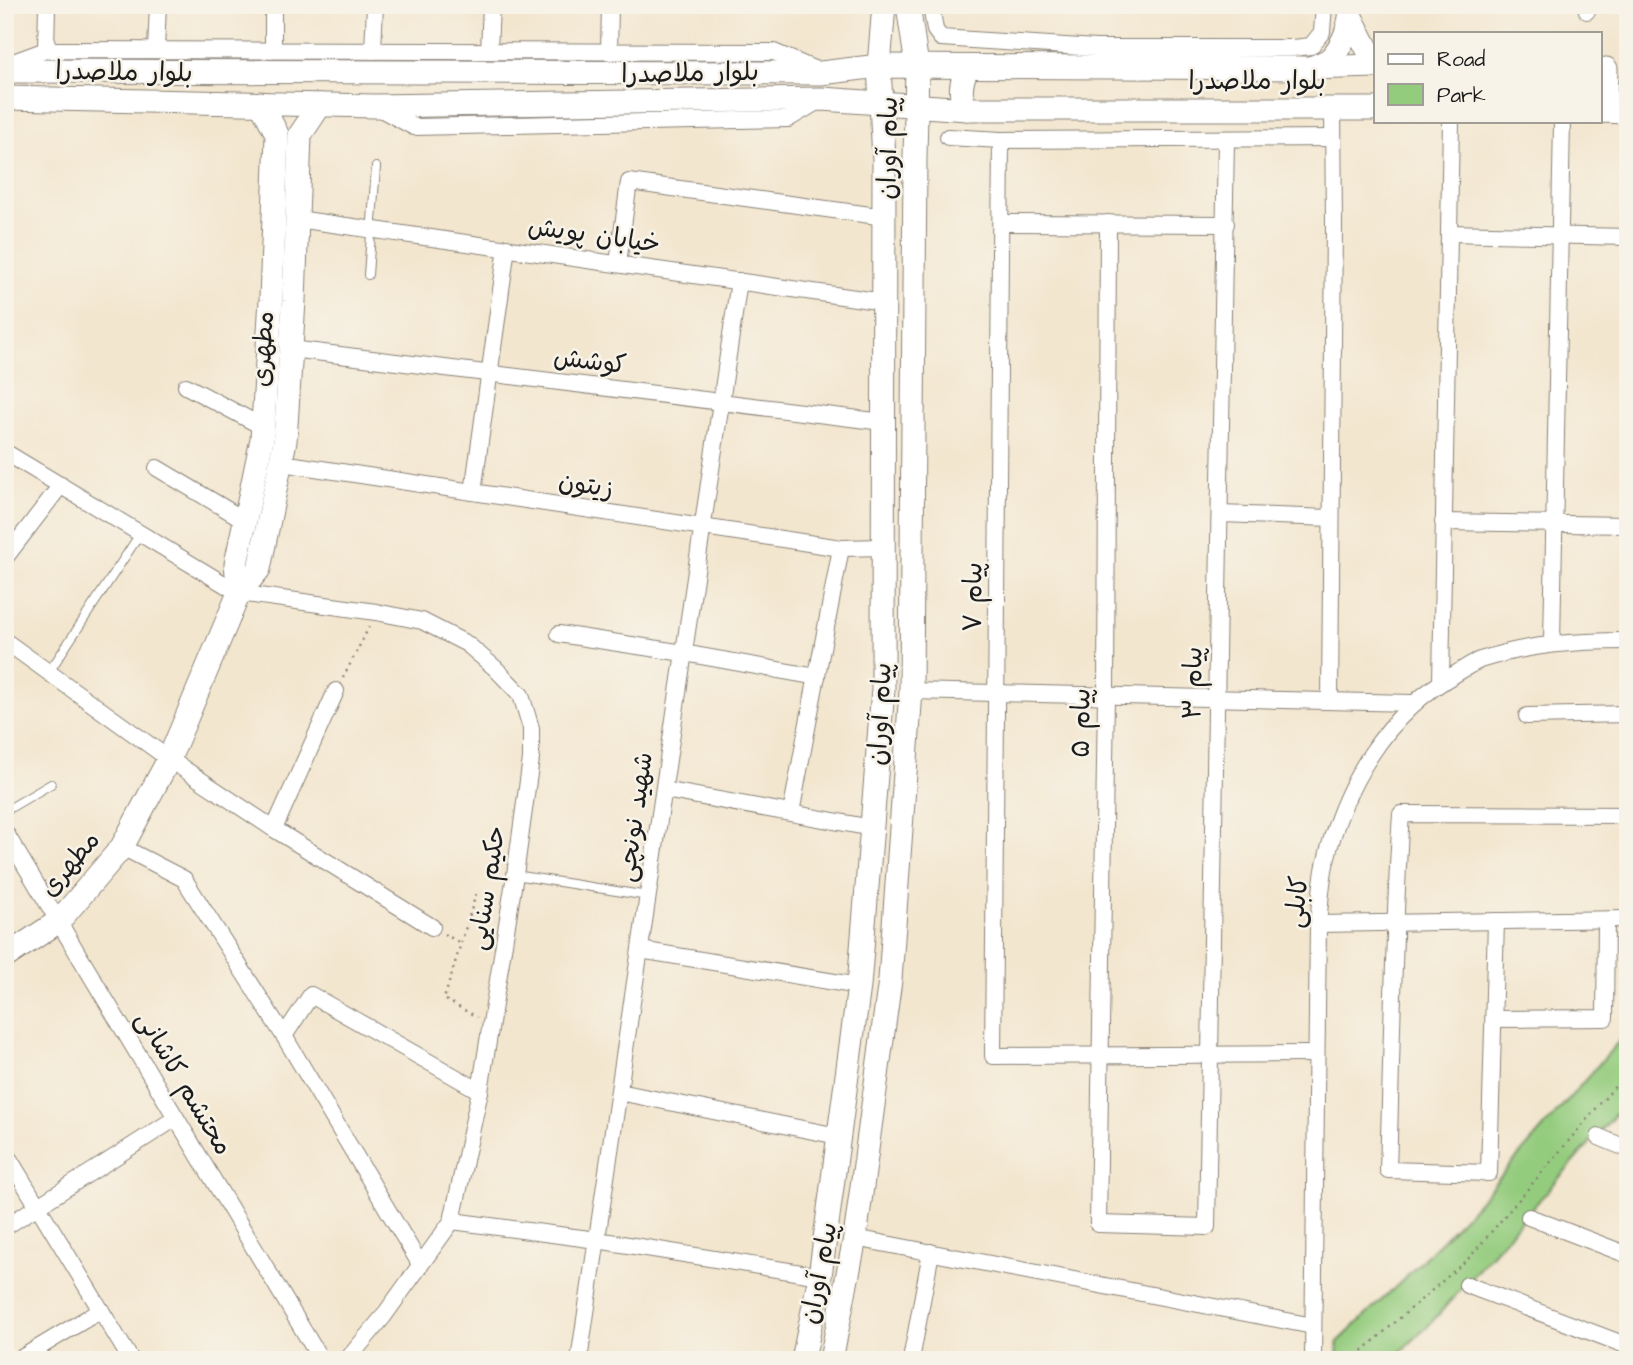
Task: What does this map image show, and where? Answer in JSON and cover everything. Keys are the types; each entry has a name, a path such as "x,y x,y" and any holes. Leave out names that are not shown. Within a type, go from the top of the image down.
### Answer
{"main road":[{"path":"1351,11 1369,52 1374,54"},
{"path":"1310,68 1330,60 1343,40 1351,11"},
{"path":"884,13 900,28 909,13"},
{"name":"پیام آوران","path":"803,1360 820,1276 859,986 883,690 885,217 879,66 884,13"},
{"name":"پیام آوران","path":"831,1360 855,1238 890,980 911,691 915,158 918,104 917,66 909,13"},
{"name":"بلوار ملاصدرا","path":"5,71 821,73 879,66 1374,66"},
{"path":"967,68 961,88 963,103 967,109"},
{"path":"1611,69 1611,112"},
{"path":"821,73 828,75 833,89 822,99"},
{"name":"بلوار ملاصدرا","path":"5,98 375,106 822,99 967,109 1374,109"},
{"name":"مطهری","path":"5,957 59,921 122,848 169,759 239,593 259,569 282,463 297,219 288,135 261,103"},
{"path":"288,135 320,105"},
{"name":"مطهری","path":"239,593 236,564 260,459 271,300 288,135"},
{"path":"884,159 890,151 899,148 908,151 915,158"},
{"path":"849,1055 879,1059"}],"street":[{"path":"46,50 47,5"},
{"path":"156,50 158,5"},
{"path":"273,5 273,50"},
{"path":"373,51 375,5"},
{"path":"489,51 491,5"},
{"path":"609,52 610,5"},
{"path":"931,5 935,30 941,38 1096,48 1311,46 1322,32 1324,5"},
{"path":"1054,68 1096,48"},
{"path":"5,65 46,50 774,52 821,73"},
{"path":"1087,109 1088,140"},
{"path":"1329,701 1333,109"},
{"path":"1441,682 1451,122"},
{"path":"1552,643 1562,122"},
{"path":"948,137 1001,140 1333,138"},
{"name":"پیام ۷","path":"1001,140 993,1056 1100,1055"},
{"name":"پیام ۳","path":"1098,1224 1207,1227 1226,140"},
{"path":"618,263 629,181 885,217"},
{"name":"خیابان پویش","path":"297,219 884,302"},
{"path":"1001,223 1226,224"},
{"name":"پیام ۵","path":"1098,1224 1106,696 1108,223"},
{"path":"1449,233 1628,237"},
{"path":"472,492 507,247"},
{"name":"شهید نونچی","path":"579,1360 739,281"},
{"name":"کوشش","path":"291,349 883,422"},
{"path":"186,386 263,426"},
{"path":"5,452 239,593"},
{"name":"زیتون","path":"282,463 841,548 883,547"},
{"path":"157,468 246,521"},
{"path":"5,558 61,485"},
{"path":"1220,514 1331,518"},
{"path":"1443,522 1628,525"},
{"path":"791,813 841,548"},
{"name":"حکیم سنایی","path":"239,593 422,621 467,644 495,668 521,695 531,728 531,759 515,876 480,1091 452,1221 383,1317 346,1360"},
{"path":"559,634 817,677"},
{"path":"5,641 169,759 274,829 432,927"},
{"name":"کابلی","path":"1313,1360 1318,924 1325,866 1345,801 1385,732 1412,703 1441,682 1478,661 1552,643 1628,641"},
{"path":"274,829 336,691"},
{"path":"911,691 1412,703"},
{"path":"1527,716 1628,714"},
{"path":"664,790 872,828"},
{"path":"1496,921 1489,1173 1388,1170 1394,923 1401,814 1628,815"},
{"name":"محتشم کاشانی","path":"5,832 321,1360"},
{"path":"122,848 184,879 284,1036 420,1264"},
{"path":"1318,924 1628,919"},
{"path":"1494,1019 1605,1018 1606,920"},
{"path":"640,950 859,986"},
{"path":"284,1036 311,995 480,1091"},
{"path":"1100,1055 1316,1054"},
{"path":"619,1092 838,1136"},
{"path":"5,1227 176,1118"},
{"path":"1599,1136 1628,1149"},
{"path":"5,1152 101,1310 119,1352 131,1360"},
{"path":"1529,1217 1628,1255"},
{"path":"452,1221 597,1240 820,1276"},
{"path":"855,1238 1313,1326"},
{"path":"911,1360 931,1252"},
{"path":"1467,1284 1628,1346"},
{"path":"18,1360 101,1310"}],"lane":[{"path":"368,275 376,167"},
{"path":"49,672 140,534"},
{"path":"5,811 51,784"},
{"path":"515,876 648,896"}],"path":[{"path":"336,691 376,612"},
{"path":"476,894 444,999 491,1024"},
{"path":"432,927 462,944"},
{"path":"1352,1360 1470,1257 1628,1071"}],"green space":[{"path":"1628,1031 1628,1100 1429,1325 1392,1360 1337,1360 1338,1342 1475,1206"}]}
